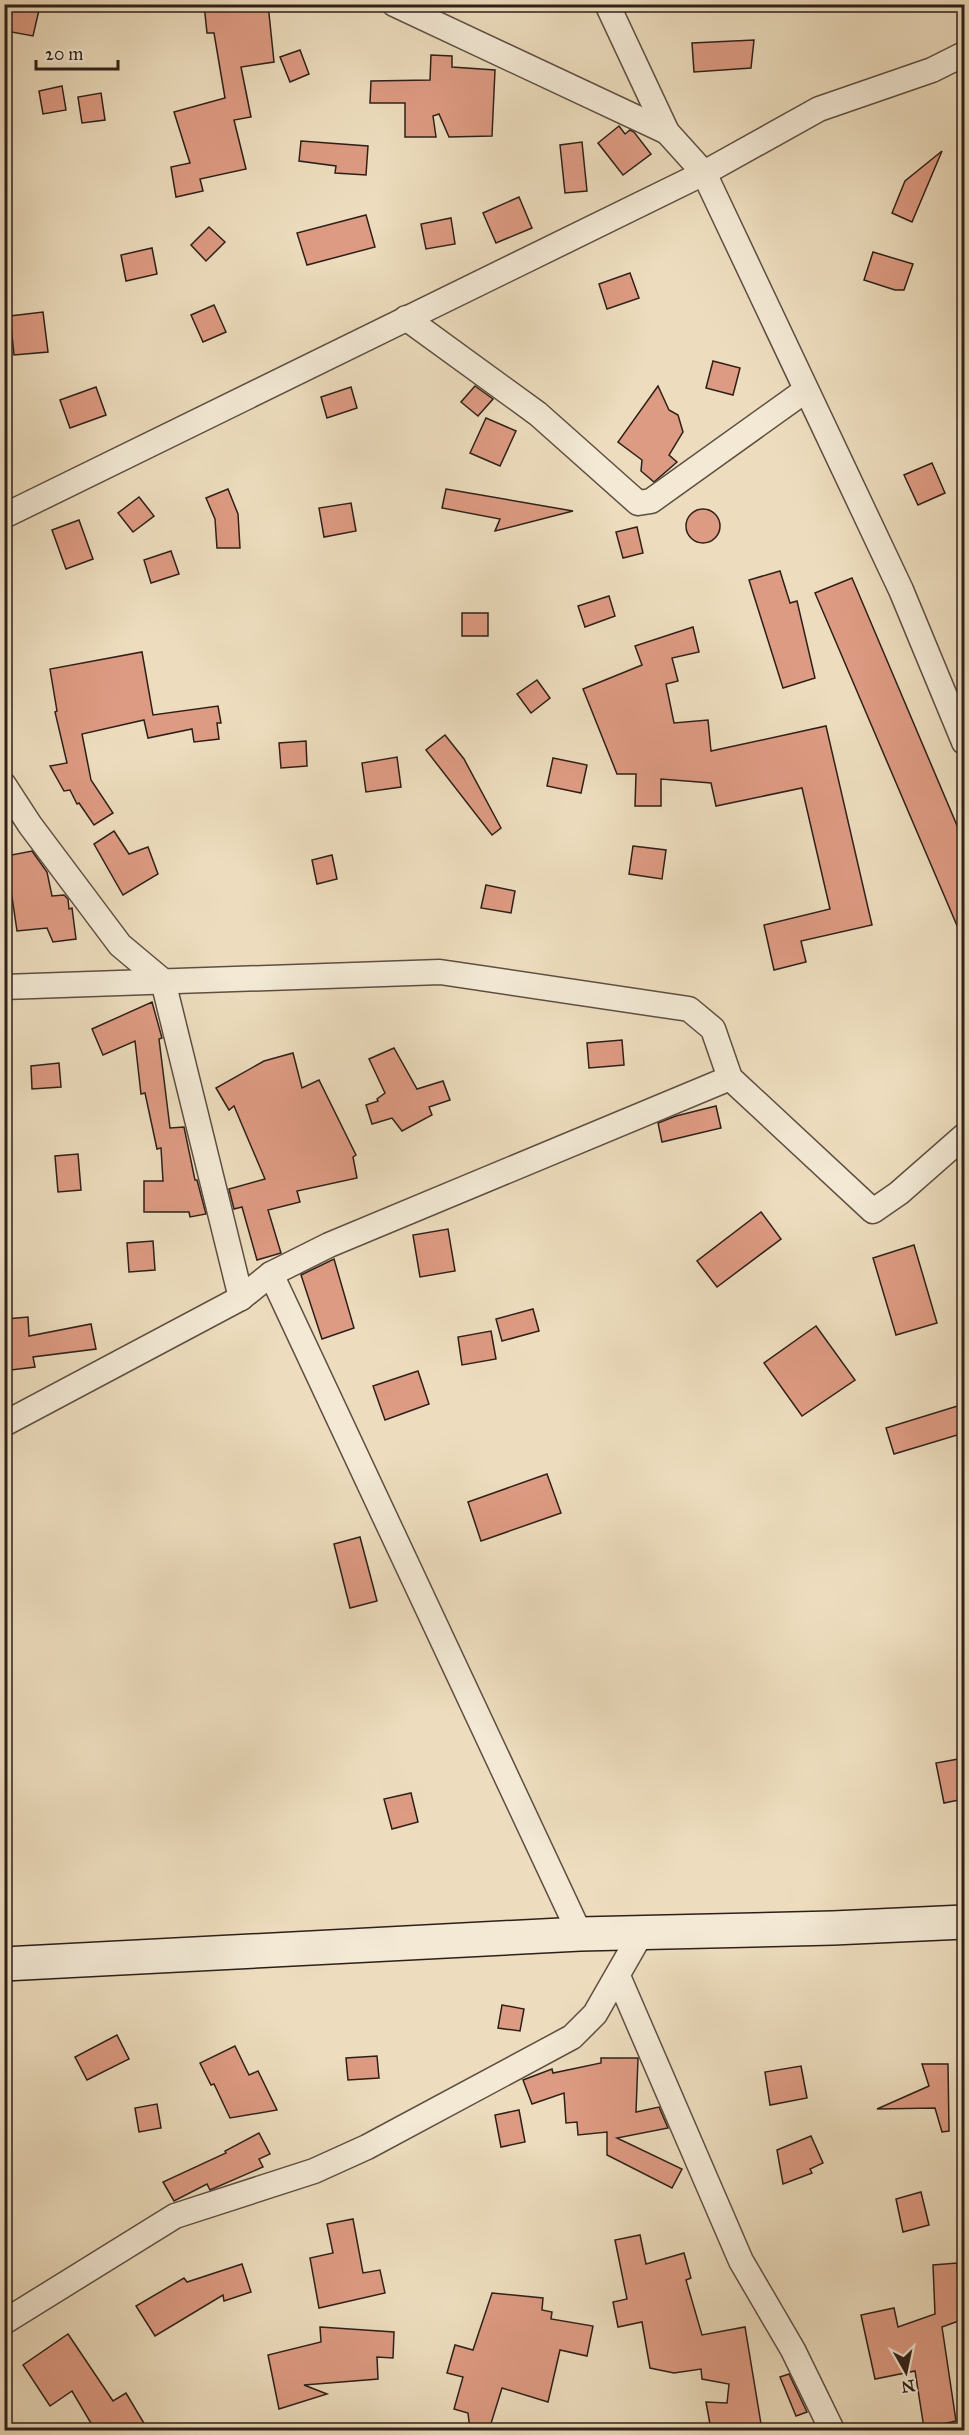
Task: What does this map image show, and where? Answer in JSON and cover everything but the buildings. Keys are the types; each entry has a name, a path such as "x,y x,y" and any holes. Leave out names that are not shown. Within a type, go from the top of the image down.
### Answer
{"street":[{"path":"394,4 667,132"},
{"path":"607,4 667,132 704,173 901,590 964,742"},
{"path":"4,516 704,173 819,110 933,70 964,54"},
{"path":"406,318 538,414 638,503 651,501 806,390"},
{"path":"4,785 30,825 120,945 163,981 241,1298"},
{"path":"4,987 440,972 689,1009 713,1029 730,1078 873,1211 899,1193 964,1136"},
{"path":"4,1424 241,1298 271,1274 340,1241 730,1078"},
{"path":"271,1274 580,1934"},
{"path":"4,1964 580,1934 833,1928 964,1922"},
{"path":"4,2322 175,2216 314,2171 367,2147 573,2037 595,2014 642,1932"},
{"path":"618,1976 741,2260 793,2350 832,2430"}]}
